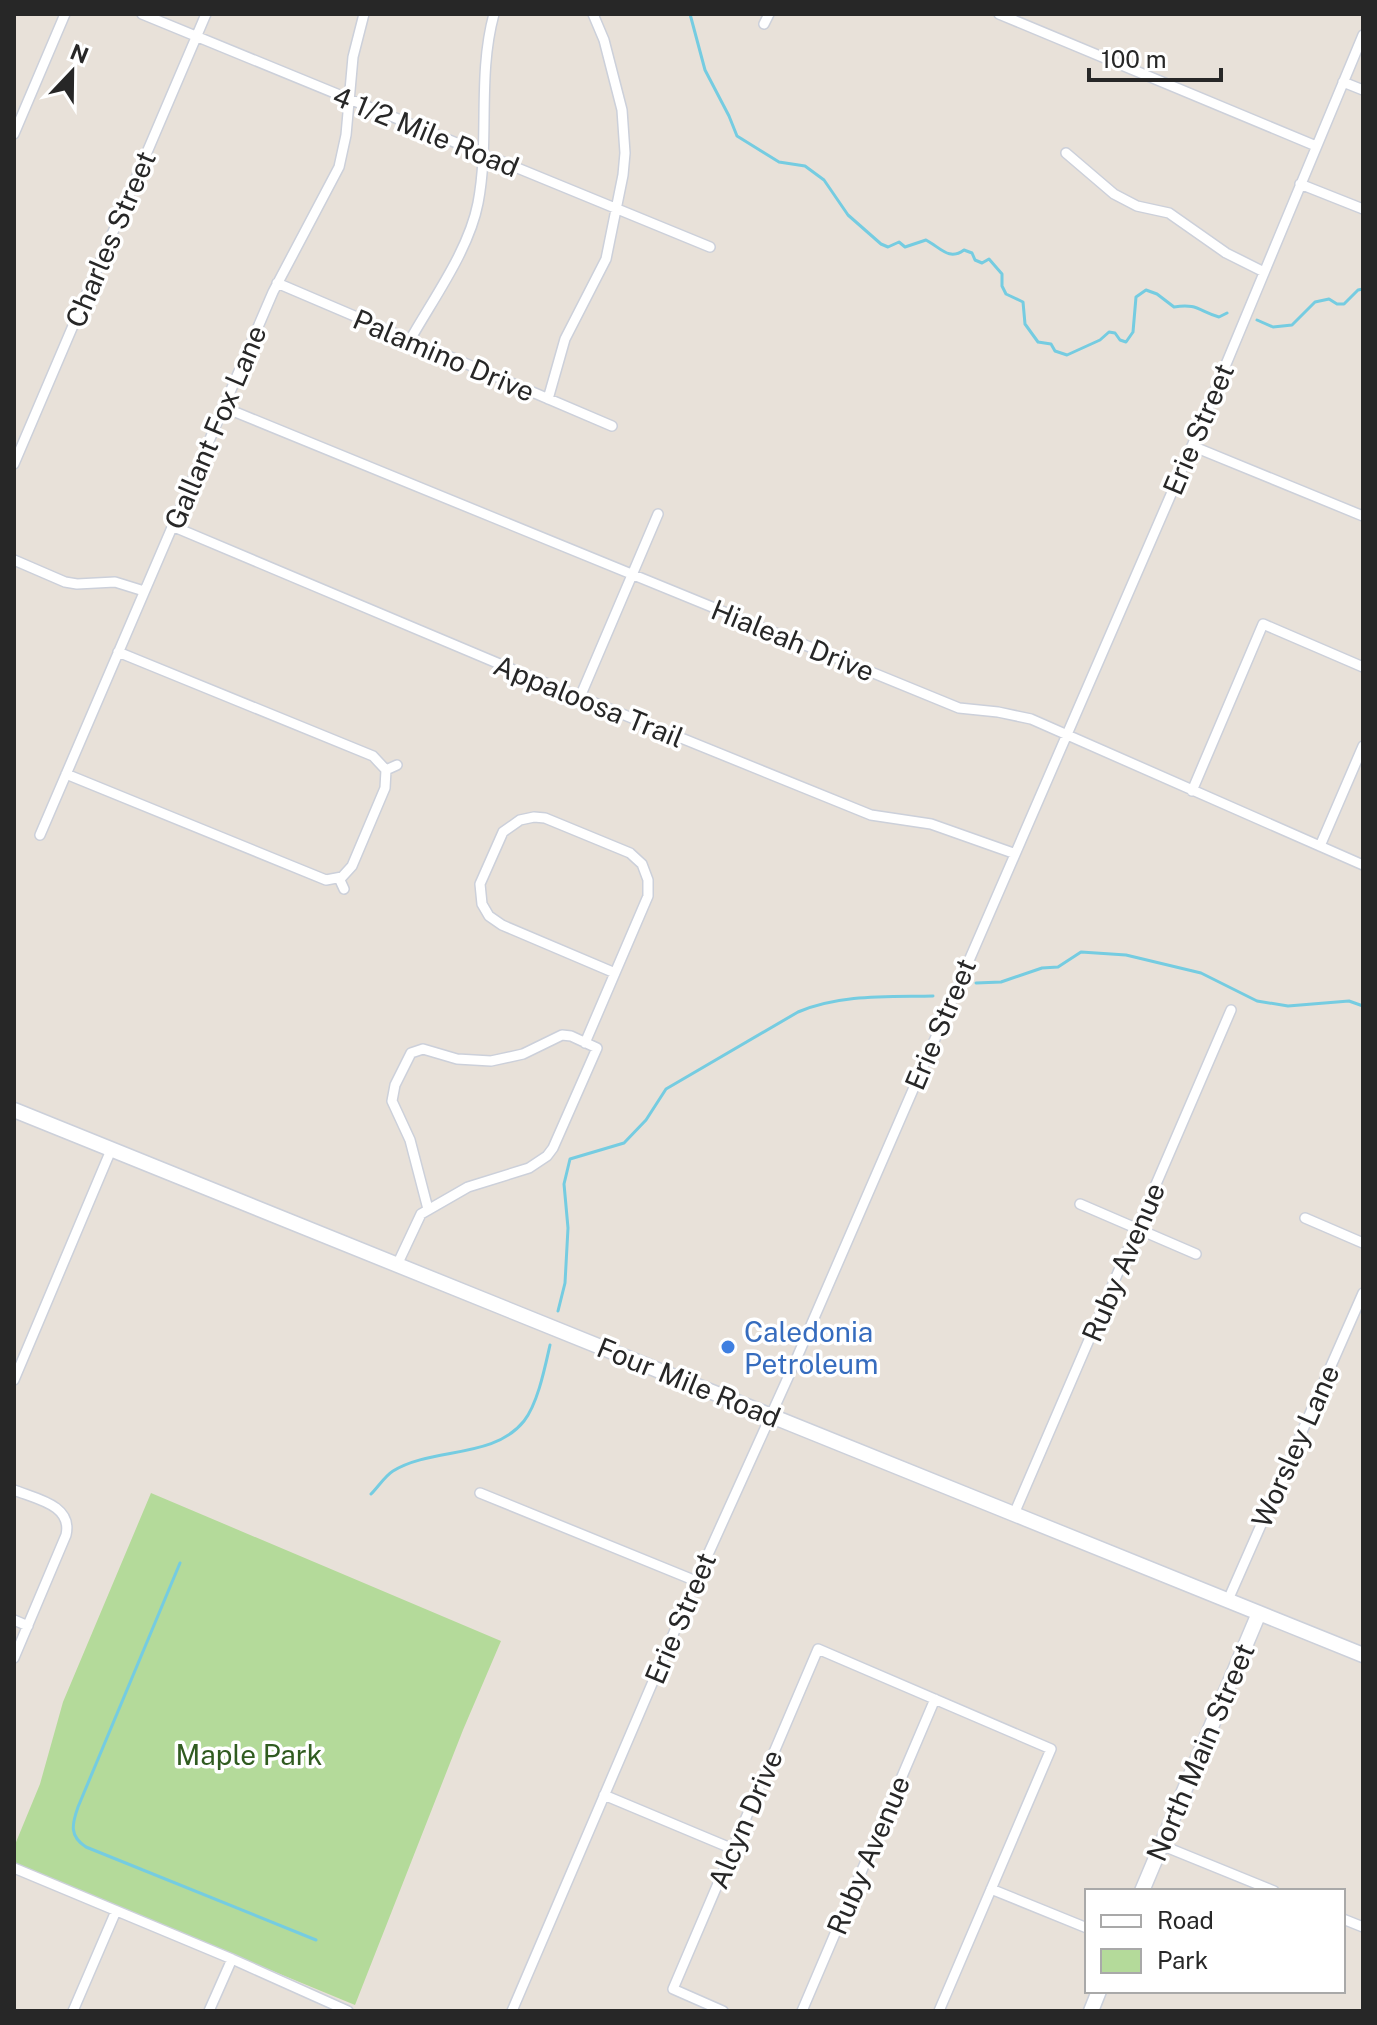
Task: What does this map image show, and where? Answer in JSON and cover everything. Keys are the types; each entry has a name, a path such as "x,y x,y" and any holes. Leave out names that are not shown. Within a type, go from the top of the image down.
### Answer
{"main road":[{"name":"Four Mile Road","path":"14,1110 1363,1655"},
{"name":"North Main Street","path":"1143,1889 1259,1613"}],"street":[{"path":"14,134 65,14"},
{"name":"4 1/2 Mile Road","path":"142,14 710,247"},
{"name":"Charles Street","path":"14,464 206,14"},
{"name":"Gallant Fox Lane","path":"40,835 277,283 339,167 353,57 364,14"},
{"path":"410,340 467,239 478,202 483,155 486,56 494,14"},
{"path":"548,399 565,339 606,259 623,175 625,131 604,40 593,14"},
{"path":"764,24 769,14"},
{"path":"999,14 1316,146"},
{"name":"Erie Street","path":"512,2011 696,1581 1192,446 1363,35"},
{"path":"1343,82 1363,90"},
{"path":"14,99 27,104"},
{"path":"1066,153 1091,171 1114,194 1137,206 1169,213 1226,253 1264,272"},
{"path":"1300,184 1363,209"},
{"name":"Palamino Drive","path":"277,283 612,426"},
{"name":"Hialeah Drive","path":"223,407 959,708 1012,714 1066,735 1363,865"},
{"path":"1192,446 1363,516"},
{"path":"580,697 658,514"},
{"name":"Appaloosa Trail","path":"172,526 871,815 931,824 1013,853"},
{"path":"14,560 65,582 115,582 144,591"},
{"path":"1192,791 1263,624 1363,667"},
{"path":"66,774 321,878 339,878 352,866 380,801 387,781 386,770 373,756 118,652"},
{"path":"1320,846 1363,746"},
{"path":"386,770 397,765"},
{"path":"585,1043 615,973 648,896 648,880 642,864 630,853 545,818 514,822 499,838 480,884 485,910 502,925 615,973"},
{"path":"339,878 344,889"},
{"name":"Ruby Avenue","path":"1014,1514 1231,1010"},
{"path":"397,1265 415,1221 428,1209 468,1187 529,1168 547,1156 597,1048 562,1035 523,1054 491,1061 457,1059 417,1050 407,1058 392,1101 410,1140 428,1209"},
{"path":"14,1380 111,1150"},
{"path":"1080,1204 1196,1254"},
{"path":"1305,1218 1363,1243"},
{"name":"Worsley Lane","path":"1228,1600 1363,1293"},
{"path":"14,1490 59,1509 68,1525 14,1658"},
{"path":"480,1493 696,1581"},
{"path":"14,1620 28,1626"},
{"name":"Alcyn Drive","path":"723,2011 673,1989 818,1649 935,1699"},
{"path":"935,1699 1051,1749 939,2011"},
{"name":"Ruby Avenue","path":"802,2011 935,1699"},
{"path":"604,1795 733,1849"},
{"path":"1161,1845 1269,1889"},
{"path":"14,1868 232,1959 347,2011"},
{"path":"991,1889 1085,1927"},
{"path":"73,2011 116,1911"},
{"path":"209,2011 232,1959"}],"green space":[{"name":"Maple Park","path":"151,1493 501,1641 355,2005 14,1864 14,1847 40,1784 63,1702"}],"waterway":[{"path":"690,14 705,70 737,136 779,162 805,166 824,180 848,215 881,244 888,247 899,242 905,247 926,240 949,254 964,250 982,263 989,259 1002,274 1006,294 1023,302 1025,324 1038,342 1051,344 1055,351 1067,355 1100,340 1109,332 1126,342 1133,332 1136,297 1146,290 1174,307 1193,307 1219,317 1227,313"},
{"path":"1257,320 1273,327 1292,325 1315,302 1329,299 1344,304 1363,289"},
{"path":"976,983 1001,982 1042,968 1058,967 1081,952 1126,955 1201,973 1257,1001 1288,1006 1349,1001 1363,1006"},
{"path":"558,1311 565,1283 568,1228 564,1184 570,1159 624,1143 646,1120 666,1089 798,1012 848,999 933,996"},
{"path":"371,1494 390,1473 409,1464 480,1447 511,1433 524,1421 533,1405 550,1345"},
{"path":"180,1563 78,1807 73,1824 74,1834 86,1847 316,1940"}],"place":[{"name":"Caledonia Petroleum","path":"728,1347"}]}
